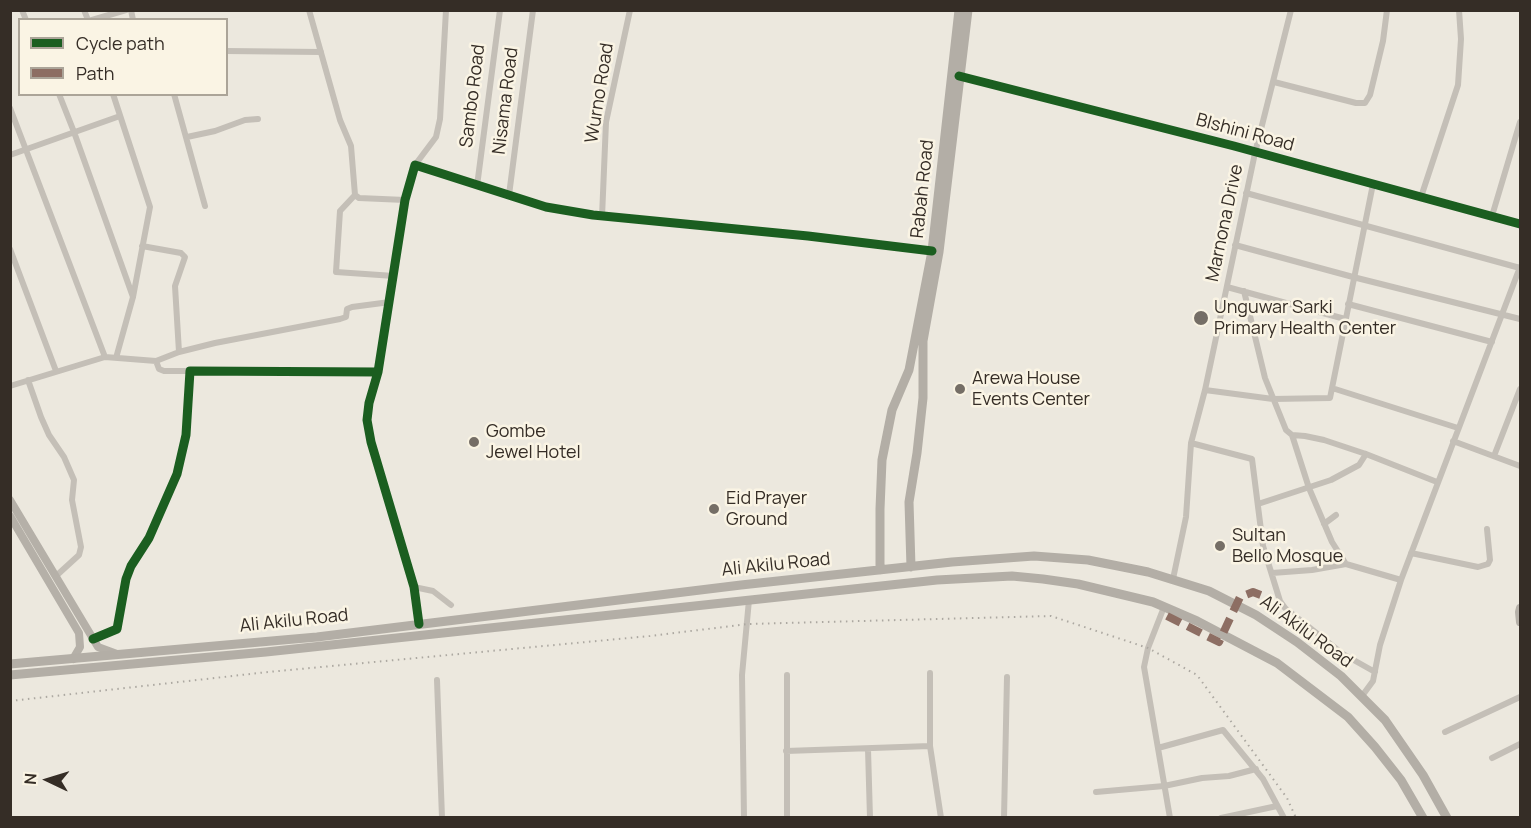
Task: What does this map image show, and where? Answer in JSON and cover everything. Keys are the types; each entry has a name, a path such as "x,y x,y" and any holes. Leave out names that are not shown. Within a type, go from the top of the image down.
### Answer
{"main road":[{"name":"Rabah Road","path":"880,570 880,509 884,453 892,410 909,370 932,251 959,10"},
{"name":"Rabah Road","path":"911,567 909,502 918,453 923,398 923,341 939,252 968,10"},
{"name":"Ali Akilu Road","path":"10,664 265,641 880,570 1002,558 1058,557 1114,565 1173,579 1233,602 1276,626 1319,657 1385,720 1423,775 1447,818"},
{"name":"Ali Akilu Road","path":"10,675 266,652 937,580 1012,576 1078,584 1153,602 1237,640 1277,663 1330,701 1348,717 1376,747 1401,780 1423,818"},
{"path":"265,641 266,652"}],"street":[{"path":"97,18 126,10"},
{"path":"309,10 340,120 351,147 355,195 340,211 336,272 394,276"},
{"path":"419,624 414,587 367,420 369,403 378,372 405,200 415,165 436,137 440,120 446,10"},
{"name":"Sambo Road","path":"477,186 500,10"},
{"name":"Nisama Road","path":"509,195 533,10"},
{"name":"Wurno Road","path":"602,217 606,122 630,10"},
{"name":"Marnona Drive","path":"1173,579 1186,517 1191,443 1205,390 1255,153 1291,10"},
{"path":"1274,82 1356,103 1365,103 1373,84 1383,41 1387,10"},
{"path":"1421,197 1458,85 1461,56 1459,10"},
{"path":"228,51 321,52"},
{"name":"BIshini Road","path":"959,76 1521,224"},
{"path":"60,96 133,297"},
{"path":"114,96 150,207 133,297 116,358"},
{"path":"175,96 205,206"},
{"path":"10,108 105,357"},
{"path":"10,155 120,116"},
{"path":"187,137 215,131 245,120 258,119"},
{"path":"1492,216 1521,122"},
{"path":"415,165 546,207 602,217 808,236 932,251"},
{"path":"1205,390 1273,399 1330,398 1373,184"},
{"path":"1246,193 1520,268 1401,580 1380,645 1369,689 1362,696"},
{"path":"355,195 359,198 405,200"},
{"path":"1235,244 1353,277 1521,319"},
{"path":"142,246 181,253 185,257 175,286 179,352"},
{"path":"10,249 56,371"},
{"path":"1227,287 1345,319"},
{"path":"1244,291 1265,378 1286,430 1292,435 1309,488 1324,524 1346,564"},
{"path":"10,386 105,357 156,361 179,352 340,319 346,317 347,309 352,307 390,302"},
{"path":"1348,304 1492,342"},
{"path":"156,361 159,369 164,371 378,372"},
{"path":"93,639 117,629 126,579 149,538 177,474 186,435 190,371"},
{"path":"28,380 45,426 74,480 72,500 81,547 79,555 56,576"},
{"path":"1332,388 1458,428"},
{"path":"1494,456 1521,389"},
{"path":"1292,435 1324,440 1437,482"},
{"path":"1453,441 1521,466"},
{"path":"1191,443 1252,459 1263,546 1280,601 1285,608 1343,654 1375,672"},
{"path":"1258,504 1331,480 1359,465 1366,454"},
{"path":"10,500 98,647 117,654"},
{"path":"1324,524 1336,515"},
{"path":"10,516 79,633 80,647 73,659"},
{"path":"1411,553 1478,567 1488,564 1490,560 1487,529"},
{"path":"1272,573 1312,570 1346,564 1401,580"},
{"path":"414,587 433,591 451,604"},
{"path":"744,818 742,675 749,600"},
{"path":"1164,607 1148,648 1144,667 1170,818"},
{"path":"1521,608 1519,618 1521,622"},
{"path":"930,674 930,746 941,818"},
{"path":"787,675 787,818"},
{"path":"1004,818 1007,677"},
{"path":"437,680 442,818"},
{"path":"1445,732 1521,697"},
{"path":"1158,748 1223,730 1256,769 1284,818"},
{"path":"1492,758 1521,744"},
{"path":"786,751 930,746"},
{"path":"868,749 870,818"},
{"path":"1096,792 1164,786 1202,778 1229,776 1256,769"},
{"path":"1221,818 1277,806"}],"railway":[{"path":"10,701 268,672 650,636 748,624 1051,616 1148,648 1197,675 1287,798 1296,818"}],"marked path":[{"path":"1167,616 1219,642 1240,597 1253,592 1266,597"}],"cycle path":[{"path":"959,76 1234,146 1520,224"},
{"path":"419,624 414,587 371,442 367,420 369,403 378,372 405,200 415,165 546,207 593,215 808,236 932,251"},
{"path":"93,639 117,629 126,579 131,566 149,538 177,474 186,435 190,371 378,372"}],"place":[{"name":"Unguwar Sarki Primary Health Center","path":"1201,318"},
{"name":"Arewa House Events Center","path":"960,389"},
{"name":"Gombe Jewel Hotel","path":"474,442"},
{"name":"Eid Prayer Ground","path":"714,509"},
{"name":"Sultan Bello Mosque","path":"1220,546"}]}
